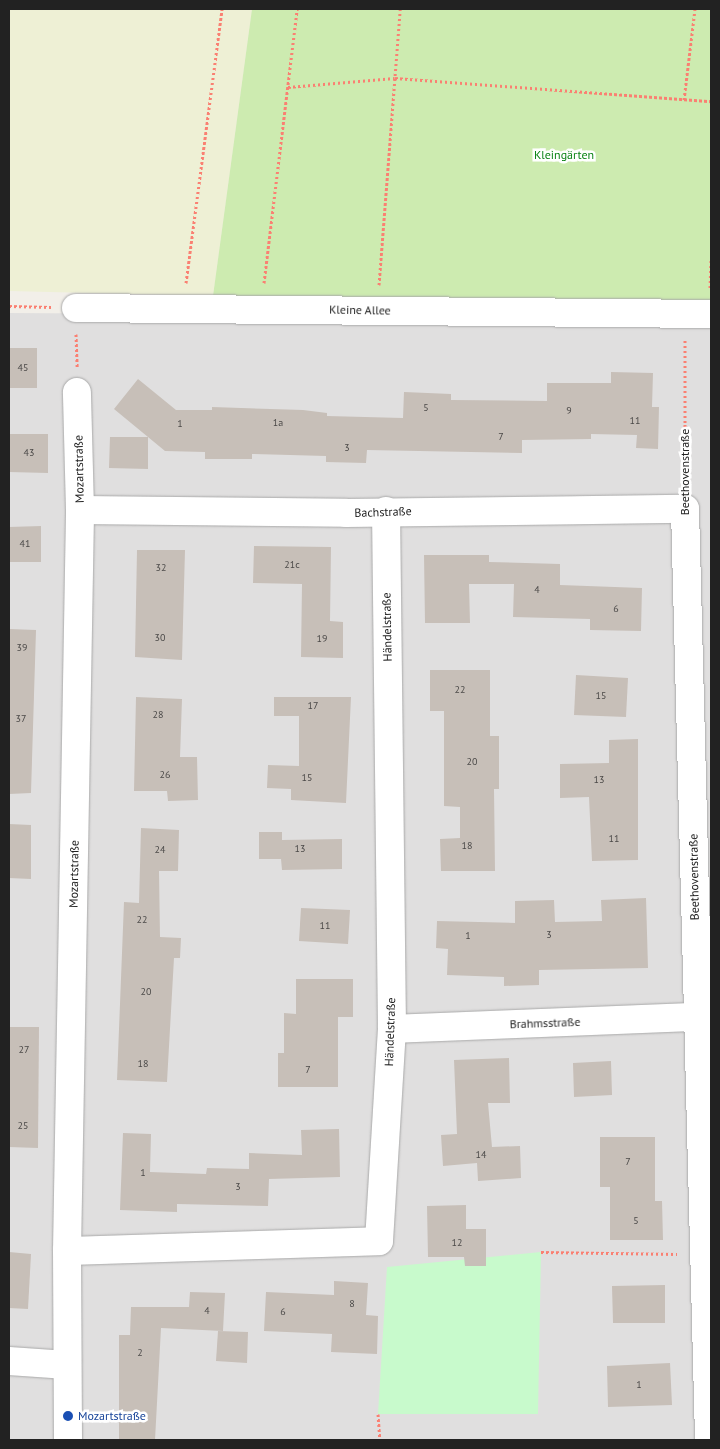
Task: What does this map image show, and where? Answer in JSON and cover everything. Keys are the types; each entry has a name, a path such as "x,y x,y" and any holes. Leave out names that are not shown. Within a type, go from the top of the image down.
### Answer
{"street":[{"name":"Kleine Allee","path":"76,308 698,314"},
{"name":"Mozartstraße","path":"68,1440 67,1251 80,510 77,392"},
{"name":"Bachstraße","path":"80,510 386,512 685,509"},
{"name":"Beethovenstraße","path":"685,509 697,1017 706,1060 705,1254 709,1440"},
{"name":"Händelstraße","path":"67,1251 379,1241 392,1029 386,512"},
{"name":"Brahmsstraße","path":"392,1029 697,1017"},
{"path":"9,1362 68,1366"}],"path":[{"path":"183,309 222,9"},
{"path":"263,289 297,9"},
{"path":"380,311 378,291 400,9"},
{"path":"684,100 694,9"},
{"path":"288,87 395,78 711,101"},
{"path":"9,306 76,308 77,392"},
{"name":"Beethovenstraße","path":"685,509 698,314"},
{"path":"541,1252 705,1254"},
{"path":"378,1414 380,1440"}],"shaded area":[{"path":"9,313 711,317 711,1440 9,1440"}],"green space":[{"path":"9,9 252,9 213,296 9,291"},
{"name":"Kleingärten","path":"252,9 711,9 711,303 213,296"},
{"path":"541,1252 538,1414 378,1414 387,1267"}],"building":[{"path":"9,348 37,348 37,388 9,388"},
{"path":"611,372 653,373 652,407 659,407 658,449 636,448 637,435 591,434 591,439 522,440 522,453 367,450 366,463 326,462 326,456 252,454 252,459 205,459 205,452 165,451 114,409 138,379 176,410 212,410 212,407 303,410 327,413 327,416 403,418 404,392 451,394 451,400 547,401 547,383 611,383"},
{"path":"9,434 48,434 48,473 9,472"},
{"path":"110,437 148,437 148,469 109,468"},
{"path":"41,526 41,562 9,562 9,527"},
{"path":"254,546 331,547 330,621 343,622 343,658 301,657 302,584 253,583"},
{"path":"137,550 185,550 182,660 135,657"},
{"path":"424,555 489,555 489,562 560,564 560,585 642,588 641,631 590,630 590,619 513,617 514,584 469,584 470,623 425,623"},
{"path":"9,629 36,630 31,793 9,794"},
{"path":"430,670 490,670 490,736 499,736 499,789 494,789 495,871 441,871 440,839 460,838 460,807 444,806 444,711 430,711"},
{"path":"576,675 628,678 626,717 574,715"},
{"path":"136,697 182,699 180,757 197,757 198,800 168,801 167,791 134,791"},
{"path":"274,697 351,697 346,803 291,800 291,789 267,788 268,765 299,766 299,716 274,716"},
{"path":"638,739 638,860 592,861 589,797 560,798 560,764 609,763 609,740"},
{"path":"9,824 31,825 31,879 9,878"},
{"path":"141,828 179,830 178,871 159,871 160,937 181,938 180,958 174,958 167,1082 117,1080 124,902 139,903"},
{"path":"259,832 282,832 282,840 342,839 342,869 282,870 281,859 259,859"},
{"path":"646,898 648,968 539,970 539,985 504,986 504,977 447,975 448,949 436,948 437,921 515,923 515,901 554,900 555,922 602,921 601,900"},
{"path":"301,908 350,910 348,944 299,941"},
{"path":"296,979 353,979 353,1017 338,1017 338,1087 278,1087 278,1053 284,1053 284,1013 296,1014"},
{"path":"9,1027 39,1027 38,1148 9,1147"},
{"path":"509,1058 510,1103 488,1103 492,1147 520,1146 521,1178 478,1181 477,1163 443,1166 441,1135 457,1134 454,1060"},
{"path":"611,1061 612,1095 574,1097 573,1063"},
{"path":"339,1129 340,1177 269,1179 268,1206 177,1204 177,1212 120,1210 123,1133 151,1134 150,1172 206,1174 207,1168 249,1169 249,1153 302,1155 301,1130"},
{"path":"600,1137 655,1137 655,1201 662,1201 663,1240 610,1240 610,1187 600,1187"},
{"path":"466,1205 466,1229 486,1229 486,1266 465,1266 464,1257 428,1257 427,1206"},
{"path":"9,1252 31,1254 28,1309 9,1308"},
{"path":"334,1281 368,1283 366,1315 378,1316 377,1354 331,1352 332,1334 264,1331 266,1292 334,1295"},
{"path":"665,1285 665,1323 613,1323 612,1286"},
{"path":"190,1292 225,1293 223,1331 161,1328 155,1440 119,1440 119,1335 130,1335 131,1307 189,1307"},
{"path":"218,1331 248,1332 247,1363 216,1361"},
{"path":"670,1363 672,1405 608,1407 607,1366"}],"place":[{"name":"Mozartstraße","path":"68,1416"}]}
